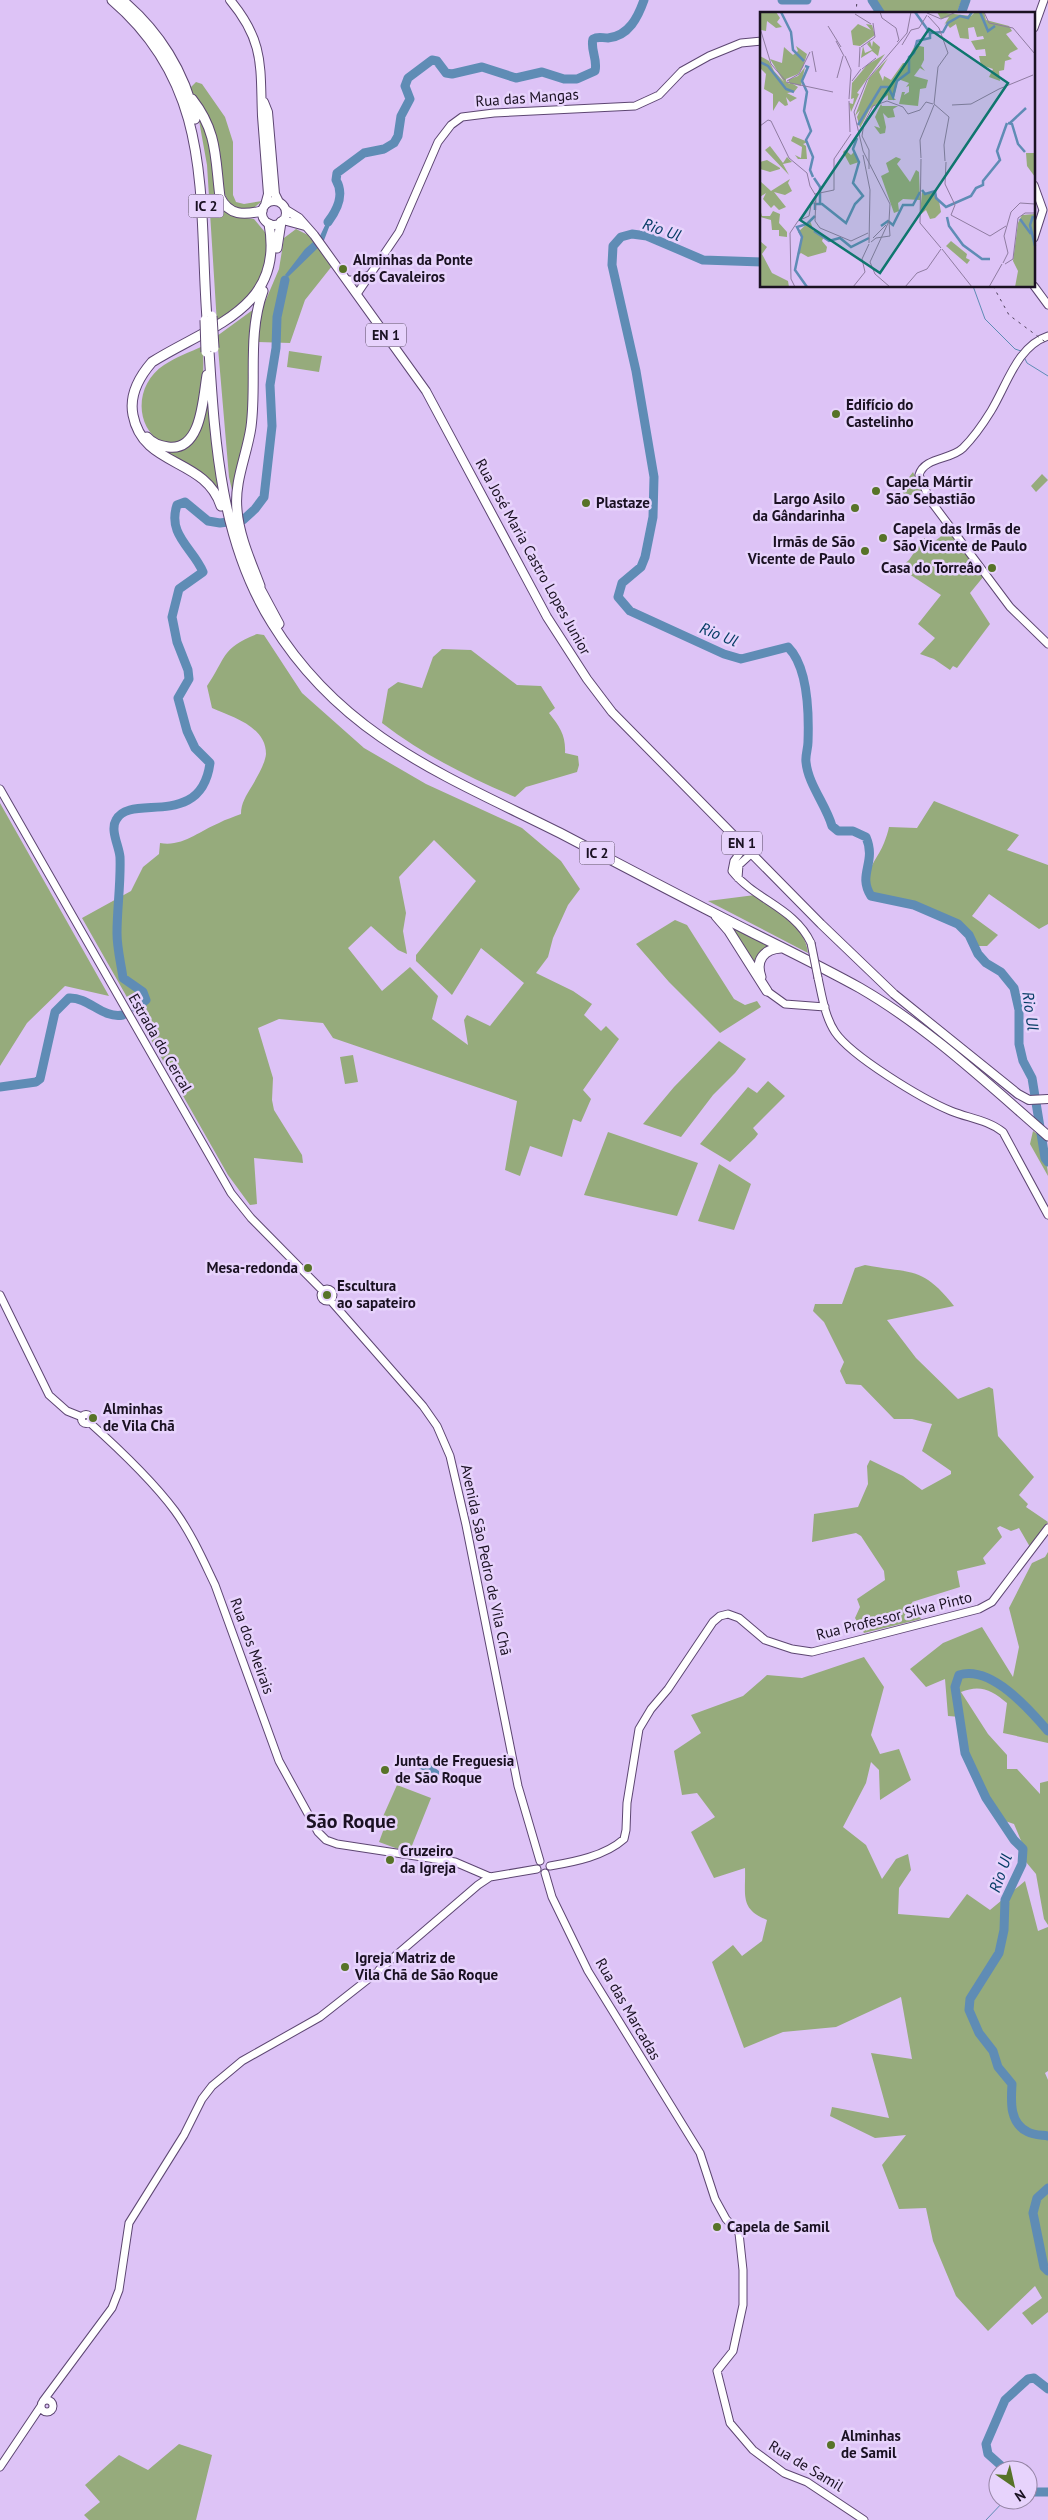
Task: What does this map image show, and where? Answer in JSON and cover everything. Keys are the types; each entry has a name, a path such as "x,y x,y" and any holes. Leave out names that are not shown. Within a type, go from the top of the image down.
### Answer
{"highway":[{"name":"IC 2","path":"112,0 152,42 181,84"},
{"name":"IC 2","path":"122,0 159,38 187,100 203,166 208,318"},
{"name":"IC 2","path":"187,100 198,168 208,318"},
{"path":"187,100 200,110 213,136 220,197 224,205 232,211 241,214 263,208"},
{"path":"230,512 246,454 254,402 255,317 276,258 282,221"},
{"path":"230,512 203,478 145,443 135,423 132,406 136,387 143,373 152,362 230,319 253,298 269,268 272,238 270,224"},
{"path":"208,318 210,351 199,422 193,435 184,444 172,448 160,446 143,433 136,407 146,376 167,359 233,324 246,313 263,291"},
{"name":"IC 2","path":"210,351 230,512 244,567 261,604 295,656 329,696 368,728 412,759 858,987 898,1012 932,1037 1048,1130"},
{"name":"IC 2","path":"235,530 262,593 289,640 314,673 350,710 384,734 450,774 551,824 868,989 922,1026 1027,1115 1048,1136"},
{"path":"712,912 729,931 767,991"},
{"path":"767,991 760,976 759,961 771,949 783,948"}],"main road":[{"name":"EN 1","path":"230,0 246,20 262,70 264,102 262,114 268,194 263,208"},
{"name":"EN 1","path":"264,102 268,112 275,194 286,210 299,218 314,235 357,294"},
{"path":"270,224 263,219 263,208 272,201 279,202"},
{"path":"282,221 286,210"},
{"name":"EN 1","path":"270,224 282,221 306,227"},
{"name":"Rua José Maria Castro Lopes Junior","path":"357,294 426,391 443,420 508,547 548,618 587,679 612,712 894,994 1018,1094 1031,1100 1048,1100"}],"street":[{"path":"1036,22 1044,0"},
{"name":"Rua das Mangas","path":"357,294 392,246 438,142 451,125 462,117 494,113 629,107 644,103 659,95 682,71 709,56 741,43 760,41"},
{"path":"1036,190 1043,210 1036,232"},
{"path":"347,280 357,280 369,275"},
{"path":"1035,288 1048,305"},
{"path":"1048,336 1028,348 1020,358 983,424 964,447 954,456 928,464 920,472 919,476 930,500 1010,607 1048,644"},
{"name":"Estrada do Cercal","path":"0,789 231,1193 252,1218 323,1291 321,1295 322,1300 331,1300"},
{"path":"745,846 732,866 732,871 738,878 795,919 805,930 811,943 822,997 834,1032 850,1050 943,1107 994,1125 1003,1132 1048,1215"},
{"path":"738,878 739,865 752,853"},
{"path":"767,991 785,1004 825,1007"},
{"path":"807,1006 822,997"},
{"name":"Rua dos Meirais","path":"0,1295 49,1395 67,1411 82,1417 84,1423 89,1422 137,1468 175,1511 204,1561 215,1585 279,1761 318,1832 326,1840 337,1844 392,1854 456,1862 478,1872"},
{"name":"Avenida São Pedro de Vila Chã","path":"331,1300 423,1406 437,1426 450,1456 466,1525 518,1786 540,1861"},
{"name":"Rua Professor Silva Pinto","path":"550,1866 589,1857 624,1839 626,1834 626,1803 639,1729 651,1709 668,1689 713,1622 720,1616 728,1614 739,1618 765,1640 774,1644 812,1652 979,1609 992,1602 1048,1528"},
{"path":"0,2467 43,2407 51,2388 100,2328 112,2308 119,2290 130,2223 184,2135 202,2099 212,2086 242,2061 320,2017 478,1885 490,1877 537,1869 545,1873 550,1866 546,1861 540,1861 537,1869"},
{"path":"478,1885 478,1872 490,1877"},
{"name":"Rua das Marcadas","path":"545,1873 552,1897 588,1971 700,2153"},
{"name":"Rua de Samil","path":"700,2153 715,2199 726,2219 739,2233 743,2270 743,2305 733,2351 717,2372 730,2423 764,2459 784,2473 807,2482 864,2520"},
{"path":"43,2407 52,2410 51,2388"},
{"path":"43,2407 52,2401"}],"green space":[{"path":"874,0 962,0 957,12 882,12"},
{"path":"196,82 202,84 225,117 233,142 233,195 236,202 244,204 262,201 250,211 232,207 225,193 217,139 190,88"},
{"path":"198,115 206,127 226,211 232,216 254,219 269,237 264,267 255,288 217,324 207,165"},
{"path":"296,229 310,236 332,266 305,300 290,343 258,342 262,309 279,269 284,238"},
{"path":"254,309 248,431 234,499 229,477 217,336"},
{"path":"203,346 202,393 193,428 182,441 162,443 146,426 142,404 143,393 148,382 164,365"},
{"path":"289,351 322,356 319,372 287,367"},
{"path":"208,386 219,494 162,450 188,445"},
{"path":"913,472 925,497 904,494 900,489"},
{"path":"1042,474 1048,480 1036,492 1031,486"},
{"path":"949,530 984,576 970,593 990,624 957,668 953,666 950,670 934,659 920,654 935,638 918,624 941,595 900,568 909,560 924,538 935,541"},
{"path":"257,634 264,635 302,693 364,748 426,784 522,828 561,861 580,889 568,905 553,938 548,957 536,973 573,991 592,1004 584,1015 601,1031 606,1026 619,1039 583,1090 591,1099 581,1122 573,1119 562,1157 530,1146 520,1176 505,1170 517,1101 333,1038 323,1023 279,1019 258,1028 273,1078 272,1100 274,1110 302,1155 303,1163 254,1158 257,1204 250,1205 228,1175 82,918 131,891 143,867 159,854 160,843 168,844 184,841 241,814 244,800 264,762 266,754 265,744 260,736 246,724 212,708 207,686 230,649","holes":["434,840 476,881 416,955 416,961 452,995 481,948 524,983 490,1026 467,1015 464,1020 468,1045 432,1019 438,996 410,967 382,991 348,948 371,926 398,950 407,954 403,931 406,913 399,877"]},
{"path":"442,649 471,650 517,685 541,686 555,708 549,713 562,732 565,753 578,756 579,765 577,772 526,787 515,797 446,764 413,745 382,723 388,689 398,682 422,688 433,657"},
{"path":"934,801 1019,835 1007,850 1048,865 1048,924 1039,929 989,894 972,916 998,935 987,946 976,946 969,933 959,923 946,915 917,904 872,895 868,881 869,874 884,843 889,827 917,828"},
{"path":"0,803 109,996 65,986 27,1023 0,1066"},
{"path":"755,895 796,926 806,943 808,953 708,901"},
{"path":"675,920 687,925 734,999 745,1005 757,1001 761,1007 720,1033 669,982 636,944"},
{"path":"726,922 771,945 755,970"},
{"path":"719,1041 746,1059 713,1095 681,1137 643,1124 674,1087"},
{"path":"353,1055 358,1082 345,1084 340,1057"},
{"path":"768,1081 785,1096 753,1128 758,1134 730,1162 700,1144 748,1087 757,1093"},
{"path":"1033,1131 1041,1137 1048,1176 1030,1144"},
{"path":"608,1132 698,1163 677,1216 584,1195"},
{"path":"719,1164 751,1184 734,1230 698,1221"},
{"path":"865,1265 904,1271 924,1277 943,1293 954,1306 887,1320 916,1358 958,1399 989,1387 993,1389 998,1436 1034,1477 1019,1495 1028,1504 1026,1507 1048,1522 1030,1547 1019,1528 1011,1531 1000,1526 997,1528 1002,1537 983,1558 986,1564 957,1571 960,1587 912,1602 921,1619 864,1633 855,1618 860,1607 857,1599 885,1580 884,1571 861,1536 856,1533 812,1542 814,1514 858,1507 868,1484 867,1466 870,1460 903,1476 922,1490 951,1474 951,1471 922,1451 932,1424 912,1419 894,1419 861,1385 846,1384 840,1371 844,1362 824,1322 813,1311 815,1304 842,1304 855,1268"},
{"path":"1048,1552 1048,1743 1003,1733 1007,1703 991,1692 974,1689 961,1692 988,1734 1007,1755 1007,1769 1017,1769 1040,1794 1040,1783 1048,1781 1048,1925 1044,1919 1036,1874 1026,1862 1025,1850 1014,1824 1002,1820 975,1771 966,1745 961,1717 948,1716 945,1679 926,1687 910,1669 943,1643 982,1627 1013,1677 1019,1647 1009,1608 1032,1563 1045,1557"},
{"path":"864,1657 884,1687 871,1735 880,1754 899,1749 911,1780 880,1800 879,1770 871,1762 866,1783 843,1827 866,1845 882,1879 896,1859 908,1854 911,1870 899,1888 898,1914 949,1918 967,1894 990,1910 1025,1881 1038,1931 1048,1927 1048,2071 1045,2073 1048,2080 1048,2312 1032,2325 1022,2313 1042,2298 1035,2286 988,2331 956,2296 933,2241 926,2208 899,2209 882,2165 906,2135 875,2138 830,2116 832,2107 889,2118 871,2053 912,2059 901,1997 836,2027 783,2032 744,2048 712,1962 733,1945 742,1956 762,1941 767,1920 758,1916 748,1906 745,1893 745,1868 714,1878 691,1832 715,1817 697,1793 682,1795 674,1751 701,1733 691,1715 743,1696 767,1675 802,1678"},
{"path":"397,1785 431,1798 409,1853 379,1842 386,1823 381,1821"},
{"path":"179,2444 212,2455 196,2520 89,2520 84,2515 100,2502 85,2485 119,2455 148,2470"}],"water":[{"path":"334,214 323,243 288,277 285,275 305,249 320,236 329,217"},
{"path":"424,1756 427,1756 431,1765 439,1771 439,1777 418,1767"}],"waterway":[{"path":"328,222 337,207 340,197 339,186 336,180 337,173 364,153 384,149 394,143 398,136 401,116 410,99 405,86 408,78 432,60 437,61 446,73 452,74 482,67 516,78 542,72 564,79 577,79 595,71 596,62 592,47 593,39 598,37 608,38 622,34 636,19 644,0"},
{"path":"782,0 807,0"},
{"path":"872,0 880,12"},
{"name":"Rio Ul","path":"962,12 966,0"},
{"name":"Rio Ul","path":"760,262 703,260 647,236 632,234 621,237 613,246 612,265 636,371 654,477 653,517 645,557 641,567 622,583 618,597 630,611 724,654 741,659 788,647 795,656 800,666 806,692 808,718 807,770 832,826 838,831 853,831 866,837 869,846 866,881 871,896 914,905 958,924 969,935 978,954 986,963 1001,972 1014,988 1019,1010 1019,1044 1023,1061 1032,1078 1045,1158 1048,1162"},
{"path":"136,1008 146,1000 143,992 123,978 118,950 120,857 114,833 114,824 124,812 180,804 193,797 204,784 210,763 195,748 187,731 178,698 189,679 188,670 177,642 172,617 179,589 203,572 178,533 175,525 177,505 185,502 208,521 220,523 243,520 264,497 272,426 270,385 276,348 277,317 285,280"},
{"path":"974,288 985,319 1015,349 1021,351"},
{"path":"1024,357 1027,363 1048,376"},
{"path":"0,1087 36,1082 40,1079 55,1012 69,998 83,1001 109,1014 123,1015"},
{"name":"Rio Ul","path":"1048,1731 1020,1701 996,1683 984,1676 959,1675 955,1687 965,1753 986,1798 1014,1840 1023,1849 1022,1864 1005,1900 1004,1930 999,1953 970,1999 969,2010 979,2033 993,2051 998,2067 1012,2084 1012,2111 1017,2123 1030,2133 1048,2136"},
{"name":"Rio Ul","path":"1048,2188 1037,2198 1033,2213 1044,2267 1048,2271"},
{"name":"Rio Ul","path":"995,2460 988,2454 986,2444 1005,2400 1028,2379 1034,2378 1048,2389"},
{"name":"Rio Ul","path":"1038,2492 1048,2492"},
{"path":"986,2520 996,2510"}],"railway":[{"path":"856,12 857,0"},
{"path":"994,288 1009,315 1048,344"}],"place":[{"name":"Alminhas da Ponte dos Cavaleiros","path":"343,269"},
{"name":"Edifício do Castelinho","path":"836,414"},
{"name":"Capela Mártir São Sebastião","path":"876,491"},
{"name":"Plastaze","path":"586,503"},
{"name":"Largo Asilo da Gândarinha","path":"855,508"},
{"name":"Capela das Irmãs de São Vicente de Paulo","path":"883,538"},
{"name":"Irmãs de São Vicente de Paulo","path":"865,551"},
{"name":"Casa do Torreâo","path":"992,568"},
{"name":"Mesa-redonda","path":"308,1268"},
{"name":"Escultura ao sapateiro","path":"327,1295"},
{"name":"Alminhas de Vila Chã","path":"93,1418"},
{"name":"Junta de Freguesia de São Roque","path":"385,1770"},
{"name":"Cruzeiro da Igreja","path":"390,1860"},
{"name":"Igreja Matriz de Vila Chã de São Roque","path":"345,1967"},
{"name":"Capela de Samil","path":"717,2227"},
{"name":"Alminhas de Samil","path":"831,2445"}],"district":[{"name":"São Roque","path":"351,1821"}]}
